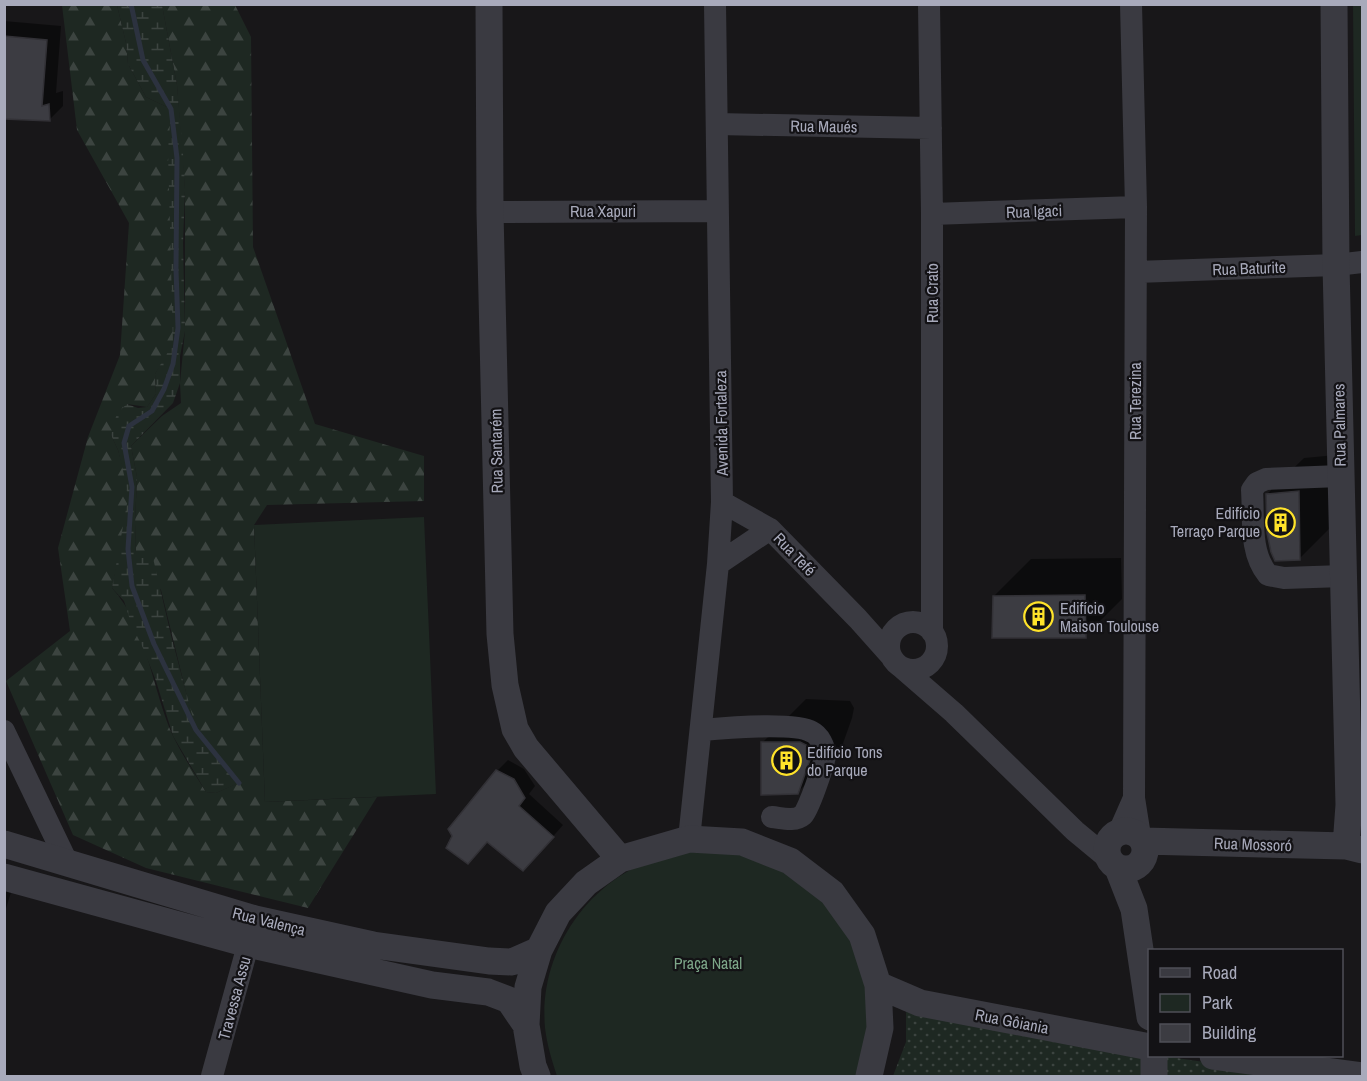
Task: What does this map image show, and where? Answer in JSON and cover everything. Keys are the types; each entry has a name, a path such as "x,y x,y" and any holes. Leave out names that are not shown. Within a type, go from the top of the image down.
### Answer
{"street":[{"name":"Rua Santarém","path":"489,4 490,212 500,634 505,685 514,729 526,748 621,859"},
{"name":"Avenida Fortaleza","path":"689,839 702,730 722,502 716,4"},
{"name":"Rua Crato","path":"929,4 932,214 932,632"},
{"name":"Rua Terezina","path":"1131,4 1136,207 1134,798 1126,848 1148,1010"},
{"name":"Rua Palmares","path":"1334,4 1340,476 1349,805 1354,848"},
{"name":"Rua Maués","path":"717,124 931,128"},
{"name":"Rua Igaci","path":"932,214 1136,207"},
{"name":"Rua Xapuri","path":"490,212 717,211"},
{"name":"Rua Baturite","path":"1136,272 1336,265 1362,262"},
{"path":"1340,476 1266,479 1257,483 1252,490 1255,551 1260,566 1268,575 1284,578 1343,576"},
{"name":"Rua Tefé","path":"722,502 770,528 896,662 954,713 1075,831 1126,848"},
{"path":"718,564 770,528"},
{"path":"858,619 900,626 919,623 932,632 937,645 933,659 928,664 915,670 896,662 889,642 900,626 932,582"},
{"name":"Rua Tefé","path":"933,659 954,713"},
{"path":"702,730 742,727 789,728 811,731 820,739 825,755 808,809 802,816 792,819 772,817"},
{"path":"4,730 67,862"},
{"path":"537,1077 526,1025 528,987 538,950 558,913 586,883 621,859 689,839 742,842 790,861 832,893 862,935 878,985 880,1028 869,1077"},
{"name":"Rua Valença","path":"4,844 67,862 251,932 373,945 489,961 512,962 538,950"},
{"name":"Rua Mossoró","path":"1126,848 1354,848"},
{"name":"Rua Valença","path":"4,877 251,932 432,985 488,992 509,1000 526,1025"},
{"name":"Travessa Assu","path":"212,1077 251,932"},
{"name":"Rua Gôiania","path":"878,985 920,1003 1148,1047"},
{"path":"1154,1057 1154,1077"},
{"path":"1220,1057 1362,1076"}],"green space":[{"path":"62,5 117,5 126,43 128,64 146,97 171,109 176,342 155,374 156,394 147,407 127,404 111,435 118,450 131,496 112,588 124,603 141,639 173,736 206,792 216,793 238,783 194,725 161,590 136,555 137,477 131,446 162,416 181,403 180,383 185,331 185,190 177,85 162,5 235,5 251,37 253,247 315,424 424,456 424,501 267,505 254,525 265,802 377,797 308,908 146,868 73,835 6,681 70,631 58,548 88,437 120,355 129,223 77,130"},
{"path":"117,5 162,5 177,85 185,190 183,243 185,331 180,356 180,383 173,403 131,446 137,477 136,555 153,558 196,730 239,783 216,793 206,792 173,736 156,681 132,626 124,601 112,588 128,498 118,450 111,435 117,413 127,404 138,408 147,407 156,394 155,374 173,343 168,151 171,109 146,97 128,64 126,43"},
{"path":"1353,5 1362,5 1362,235 1355,236"},
{"path":"424,517 436,794 265,802 254,525"},
{"name":"Praça Natal","path":"707,849 749,854 787,869 847,924 872,1002 858,1076 557,1076 545,1028 545,999 550,971 560,944 575,920 593,898 615,880 640,865 672,854"},
{"path":"906,1012 1148,1054 1148,1057 1170,1057 1301,1076 893,1076 906,1042"}],"building":[{"path":"4,36 47,40 42,106 49,104 50,121 4,119"},
{"name":"Edifício Terraço Parque","path":"1299,491 1300,560 1275,561 1267,533 1266,494"},
{"name":"Edifício Maison Toulouse","path":"1085,595 1086,638 992,638 993,596"},
{"name":"Edifício Tons do Parque","path":"761,742 800,742 808,746 811,757 798,794 761,795"},
{"path":"496,770 514,779 525,798 519,806 554,837 523,871 487,842 468,864 446,848 452,836 448,829"}],"waterway":[{"path":"131,4 143,60 171,109 177,158 178,328 173,364 164,389 152,411 129,426 124,443 132,487 128,549 132,586 154,644 196,730 239,783"}],"place":[{"name":"Edifício Terraço Parque","path":"1281,522"},
{"name":"Edifício Maison Toulouse","path":"1039,617"},
{"name":"Edifício Tons do Parque","path":"786,761"}]}
